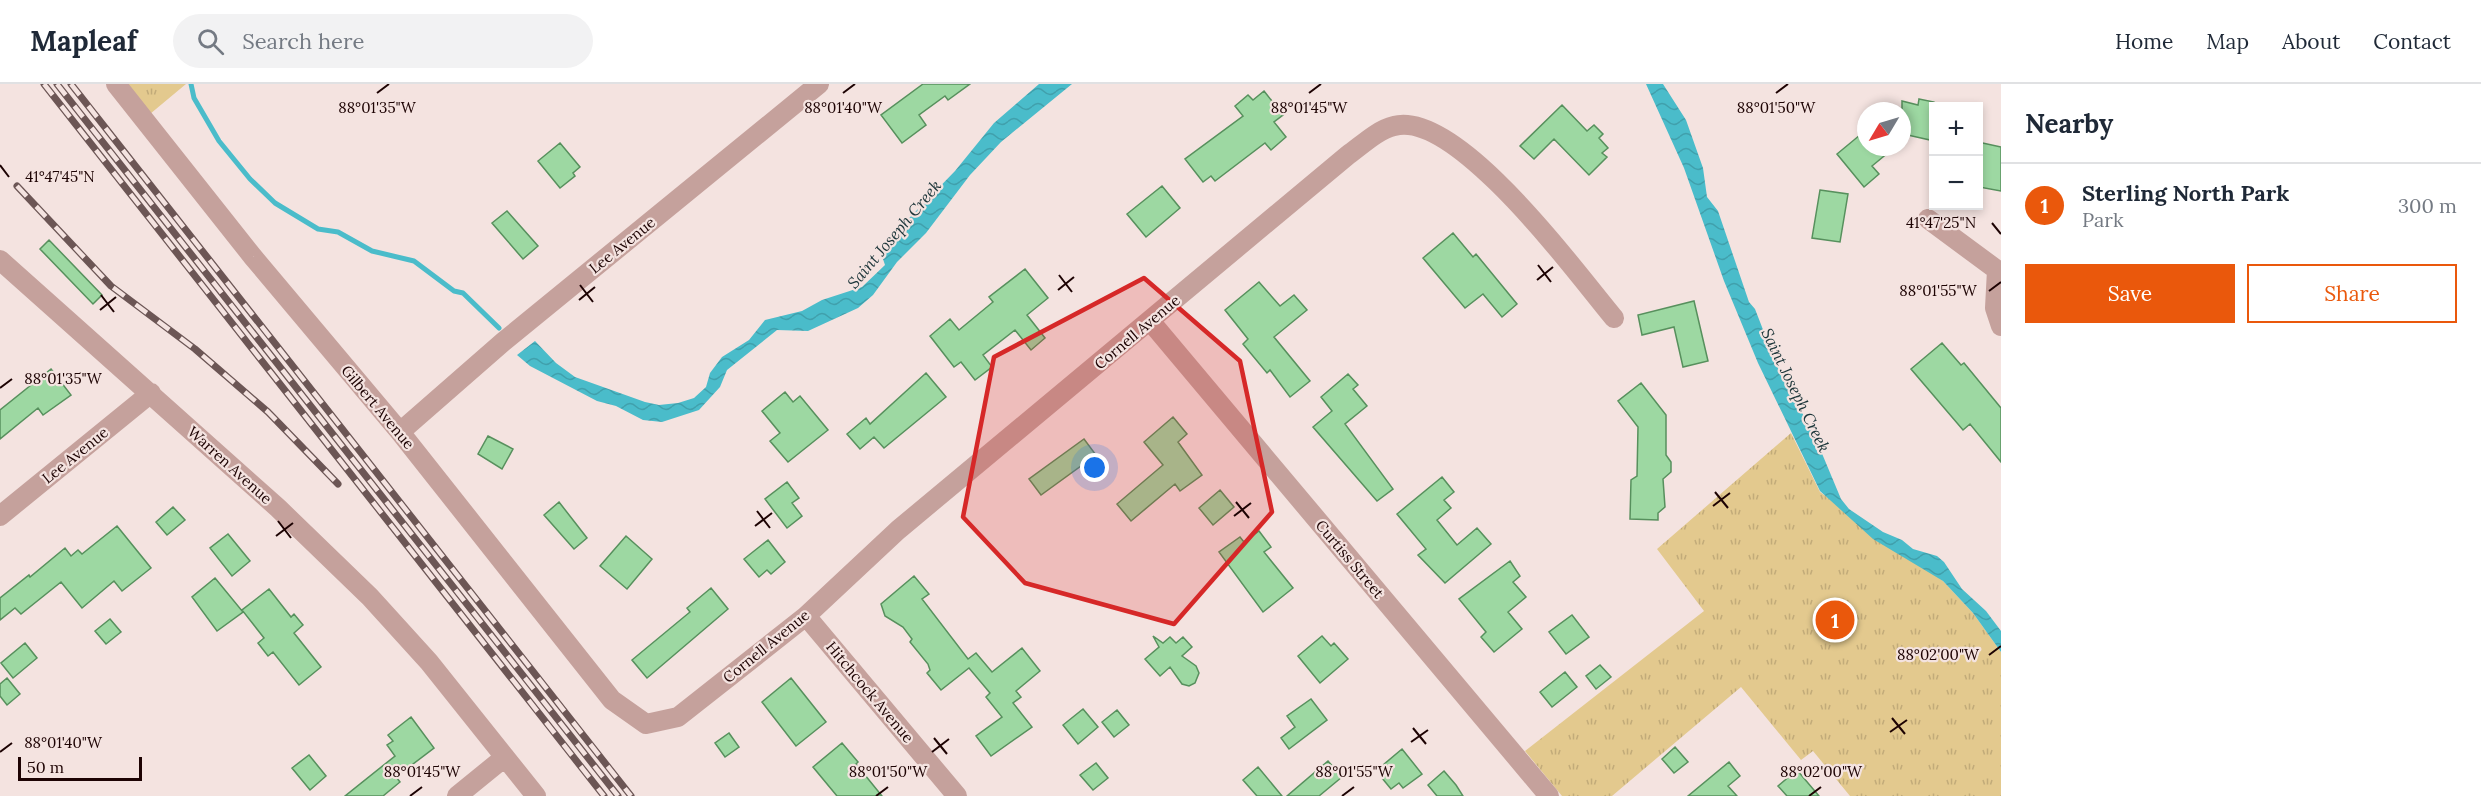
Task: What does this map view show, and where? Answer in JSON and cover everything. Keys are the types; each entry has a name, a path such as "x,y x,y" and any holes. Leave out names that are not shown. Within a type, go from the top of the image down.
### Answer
{"street":[{"name":"Gilbert Avenue","path":"116,84 253,257 400,432 612,700 646,724"},
{"name":"Lee Avenue","path":"400,432 503,342 819,84"},
{"name":"Cornell Avenue","path":"646,724 678,717 806,616 907,523 1348,155 1394,126 1434,133 1456,146 1482,168 1525,212 1614,318"},
{"path":"1928,219 1999,268 1995,308 2001,326"},
{"name":"Warren Avenue","path":"0,260 278,508 370,597 429,662 536,796"},
{"name":"Curtiss Street","path":"1151,321 1549,796"},
{"name":"Lee Avenue","path":"0,516 151,393"},
{"name":"Hitchcock Avenue","path":"806,616 957,796"},
{"path":"457,796 505,757"}],"highlighted area":[{"path":"1144,278 1240,361 1272,512 1174,624 1025,583 963,517 994,357"}],"green space":[{"path":"127,84 186,84 150,114"},
{"path":"1791,433 1820,492 1943,581 1973,613 2001,652 2001,796 1850,796 1813,751 1801,760 1741,687 1612,796 1562,796 1525,751 1704,611 1657,549"}],"water":[{"path":"1039,84 1072,84 1001,142 970,175 926,233 897,262 873,295 858,308 808,331 777,330 727,370 720,387 699,410 662,422 643,420 616,406 597,401 530,366 517,355 535,341 556,363 575,377 659,405 694,398 706,387 710,373 722,357 749,340 765,320 802,311 822,300 862,287 885,265 880,250 885,243 955,171 994,123"},
{"path":"1646,84 1663,84 1686,120 1703,168 1707,197 1718,211 1749,302 1755,309 1781,376 1813,432 1841,499 1849,509 1883,532 1902,540 1913,549 1937,556 1944,562 1962,589 1986,611 2001,631 2001,652 1973,613 1943,581 1873,539 1820,491 1758,363 1724,281 1684,168"}],"building":[{"path":"923,84 970,84 948,100 945,96 919,115 926,125 902,143 881,115"},
{"path":"1264,91 1283,115 1274,122 1286,137 1271,150 1265,143 1215,181 1211,176 1203,182 1185,159 1243,116 1235,106 1248,95 1253,100"},
{"path":"1919,99 1934,102 1929,102 1929,140 1911,136 1911,103 1918,105"},
{"path":"1562,105 1587,131 1594,125 1603,134 1599,138 1608,148 1602,153 1607,157 1589,175 1554,139 1534,159 1520,146"},
{"path":"1857,137 1857,156 1884,156 1872,166 1879,174 1864,187 1837,154"},
{"path":"560,143 580,167 573,173 575,176 560,188 538,161"},
{"path":"1983,143 2001,147 2001,191 1983,188"},
{"path":"1162,186 1180,208 1146,237 1127,214"},
{"path":"1820,190 1848,194 1840,242 1812,238"},
{"path":"507,211 538,246 523,259 492,223"},
{"path":"1453,233 1473,257 1476,254 1517,304 1502,317 1483,294 1465,308 1423,258"},
{"path":"49,240 102,295 93,304 40,249"},
{"path":"1025,269 1048,298 1027,315 1045,338 1031,350 1015,330 983,355 992,367 975,380 961,362 954,367 930,336 950,319 959,330 993,302 989,297"},
{"path":"1259,282 1280,306 1294,295 1307,310 1274,337 1310,381 1290,397 1270,370 1267,373 1243,344 1248,339 1225,310"},
{"path":"1694,301 1708,361 1683,367 1674,327 1642,335 1638,315"},
{"path":"1942,343 1961,365 1964,363 2001,408 2001,462 1970,424 1963,430 1911,369"},
{"path":"51,369 71,395 43,415 38,408 0,439 0,410"},
{"path":"926,373 946,397 884,448 874,437 860,449 847,434 866,418 870,424"},
{"path":"1348,374 1358,385 1353,389 1367,406 1345,424 1393,489 1377,501 1313,427 1332,411 1321,397"},
{"path":"1641,383 1666,415 1666,455 1671,462 1671,472 1663,479 1665,507 1658,513 1658,520 1630,519 1631,480 1637,476 1638,427 1618,401"},
{"path":"785,392 793,402 800,396 828,430 788,462 770,441 780,433 762,411"},
{"path":"1173,417 1187,434 1178,442 1202,475 1180,491 1175,484 1131,521 1117,504 1163,465 1144,442"},
{"path":"488,436 513,449 502,469 478,454"},
{"path":"1084,439 1096,455 1041,495 1029,479"},
{"path":"1442,477 1454,492 1444,500 1451,508 1437,520 1457,545 1477,528 1491,544 1445,583 1418,555 1426,549 1397,514"},
{"path":"787,482 799,498 792,503 802,516 787,528 765,499"},
{"path":"1220,490 1234,507 1213,525 1199,508"},
{"path":"559,502 587,538 574,549 544,515"},
{"path":"173,507 185,520 167,535 156,522"},
{"path":"117,526 151,568 122,591 114,581 82,608 61,582 21,614 15,608 0,620 0,598 65,548 71,556 78,550 82,554"},
{"path":"1259,531 1271,547 1264,552 1293,588 1263,612 1219,552 1240,537 1244,542"},
{"path":"228,534 250,561 232,576 210,548"},
{"path":"626,536 652,559 627,589 600,566"},
{"path":"768,540 785,562 771,574 767,570 759,577 744,559"},
{"path":"1510,561 1520,576 1513,582 1526,597 1508,612 1522,629 1494,652 1481,637 1486,632 1459,599"},
{"path":"914,576 929,594 922,599 968,659 976,653 992,672 1022,648 1040,671 1016,691 1021,697 1013,703 1032,727 991,756 976,736 1002,717 986,697 990,693 969,668 941,690 927,673 930,670 928,664 910,642 912,639 903,627 885,616 881,604"},
{"path":"215,578 243,612 217,631 192,597"},
{"path":"711,588 728,609 647,678 632,660 690,612 687,608"},
{"path":"269,589 291,617 294,614 303,625 294,633 321,667 299,685 273,652 268,656 258,643 264,638 242,610"},
{"path":"1572,615 1589,637 1566,654 1549,632"},
{"path":"110,619 121,632 106,644 95,631"},
{"path":"1153,636 1163,643 1170,637 1176,643 1183,637 1192,647 1182,656 1196,666 1199,673 1195,683 1189,686 1182,684 1170,667 1160,676 1145,659 1159,647"},
{"path":"1322,636 1331,646 1334,643 1348,659 1320,683 1298,656"},
{"path":"25,643 37,658 13,678 1,663"},
{"path":"1600,665 1611,677 1596,689 1586,676"},
{"path":"1565,672 1577,687 1552,707 1540,692"},
{"path":"7,678 20,694 7,705 0,696 0,684"},
{"path":"791,678 826,722 796,746 762,702"},
{"path":"1311,699 1327,720 1289,749 1281,738 1295,727 1287,716"},
{"path":"1083,709 1098,727 1078,744 1063,725"},
{"path":"1117,710 1129,725 1114,737 1102,722"},
{"path":"411,717 434,748 396,777 400,782 383,796 345,796 395,756 387,745 393,741 388,735"},
{"path":"729,733 739,747 725,757 715,743"},
{"path":"842,743 882,796 837,796 813,767"},
{"path":"1675,747 1688,762 1674,773 1662,759"},
{"path":"1402,749 1422,774 1403,788 1399,783 1391,789 1382,778 1389,772 1383,765"},
{"path":"309,755 326,776 310,790 292,768"},
{"path":"1328,761 1342,777 1319,796 1287,796"},
{"path":"1729,762 1740,776 1728,786 1737,796 1688,796"},
{"path":"1096,763 1108,778 1093,790 1080,775"},
{"path":"1258,767 1282,796 1257,796 1243,780"},
{"path":"1797,770 1819,796 1787,796 1778,786"},
{"path":"1444,771 1463,796 1437,796 1428,785"}],"waterway":[{"name":"Saint Joseph Creek","path":"191,84 194,98 219,141 250,179 275,203 318,229 338,232 372,251 414,261 454,291 463,293 499,328"}],"railway":[{"path":"44,84 604,796"},
{"path":"57,84 618,796"},
{"path":"71,84 631,796"},
{"path":"17,186 111,286 195,349 268,412 338,484"}],"place":[{"name":"Sterling North Park","path":"1835,620"}]}
